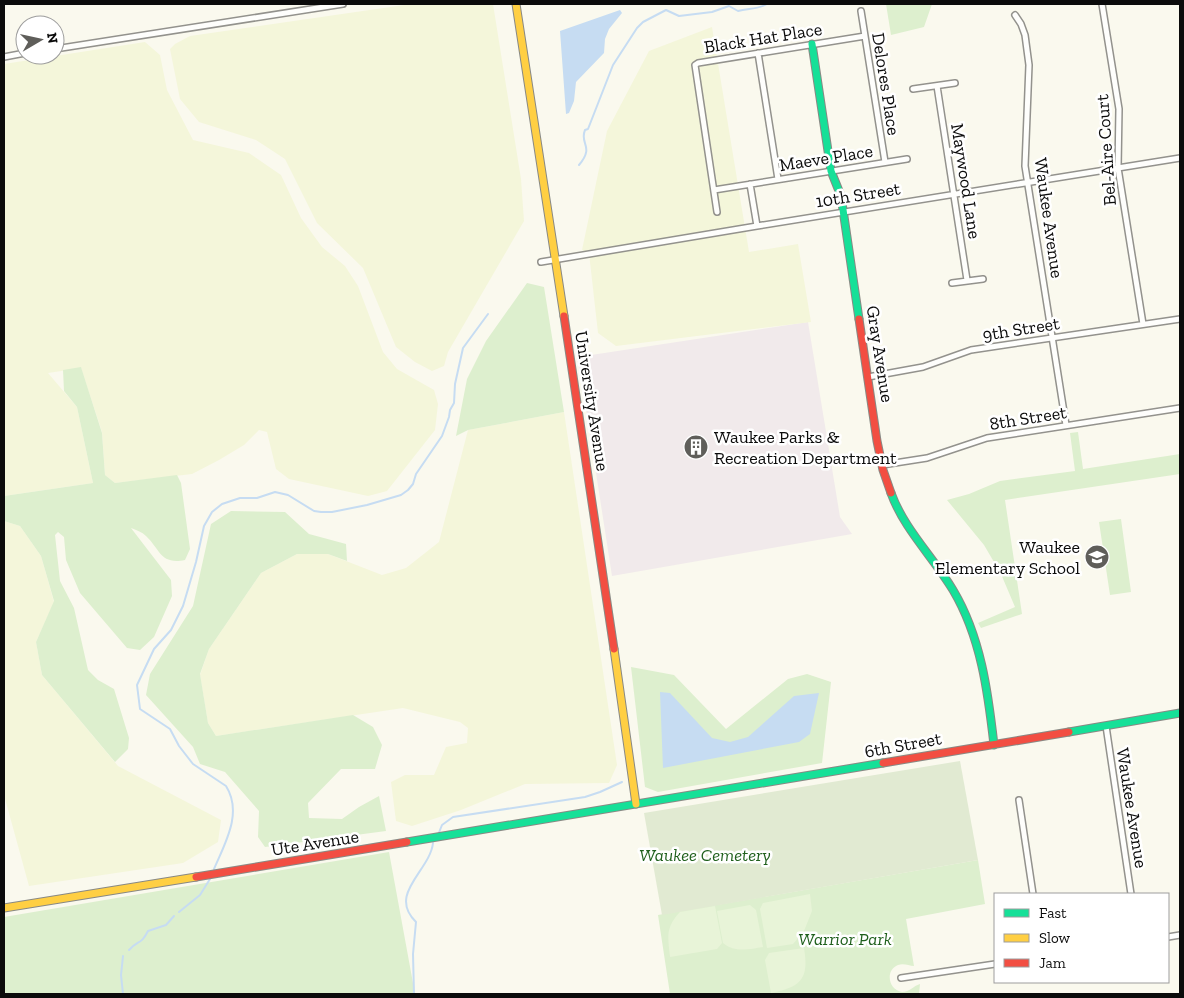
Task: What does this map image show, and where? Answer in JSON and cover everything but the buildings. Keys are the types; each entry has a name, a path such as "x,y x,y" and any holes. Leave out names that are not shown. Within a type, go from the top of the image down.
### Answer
{"street":[{"path":"293,4 294,11"},
{"path":"65,47 343,4"},
{"name":"University Avenue","path":"516,4 605,585 633,804"},
{"name":"Bel-Aire Court","path":"1102,4 1119,109 1118,168 1143,324"},
{"name":"Delores Place","path":"861,11 885,162"},
{"name":"Waukee Avenue","path":"1015,15 1025,35 1030,65 1025,166 1066,425"},
{"name":"Black Hat Place","path":"717,212 695,65 865,36"},
{"name":"Gray Avenue","path":"812,44 831,171 841,196 882,465 894,500 908,528 931,557 954,592 967,618 979,653 990,709 994,745"},
{"path":"758,53 778,179"},
{"path":"913,89 955,83"},
{"name":"Maywood Lane","path":"937,86 967,280"},
{"name":"10th Street","path":"541,262 1180,158"},
{"name":"Maeve Place","path":"714,190 906,159"},
{"path":"750,184 757,226"},
{"path":"952,283 983,279"},
{"name":"9th Street","path":"868,377 924,367 971,350 1180,319"},
{"name":"8th Street","path":"882,465 927,458 987,438 1180,408"},
{"name":"6th Street","path":"633,804 715,793 1180,713"},
{"name":"Waukee Avenue","path":"1106,726 1131,893"},
{"path":"1019,800 1033,893"},
{"name":"Ute Avenue","path":"4,908 633,804"},
{"path":"901,978 994,964"}],"shaded area":[{"path":"808,322 840,517 852,534 612,576 578,357"}],"green space":[{"path":"411,4 493,4 521,179 524,221 448,352 444,366 432,371 415,362 396,347 363,268 317,223 285,159 256,140 199,122 180,99 170,49 190,36"},
{"path":"886,4 932,4 924,27 891,35"},
{"path":"712,27 749,252 798,244 811,322 616,346 598,333 589,253 582,250 607,131 649,51"},
{"path":"145,42 160,55 167,90 193,140 249,153 281,175 301,218 322,247 345,266 358,286 383,352 397,369 434,390 438,404 435,430 387,491 368,496 289,479 276,469 267,432 259,430 244,445 192,474 115,483 105,475 102,432 81,368 48,373 77,407 93,483 4,496 4,64 15,62 15,65 65,65 65,54"},
{"path":"527,283 544,287 564,412 468,430 456,436 467,379 486,341"},
{"path":"81,367 102,433 105,475 115,483 177,475 181,483 190,549 185,560 170,560 161,555 144,535 131,528 171,580 172,596 154,637 140,650 127,648 80,593 66,560 64,537 58,532 55,535 60,581 74,608 88,670 98,680 114,689 129,738 128,749 115,762 42,675 36,642 54,601 41,556 20,526 4,521 4,496 93,483 77,407 64,391 63,370"},
{"path":"564,412 617,765 609,783 525,784 461,810 412,826 396,821 391,782 405,775 434,775 446,747 467,743 468,728 460,722 403,708 216,736 208,723 200,675 209,649 261,573 297,554 328,554 382,575 406,568 439,542 468,430"},
{"path":"1078,432 1083,469 1180,454 1180,474 1005,500 1022,614 981,628 978,623 1015,607 1001,574 984,545 947,500 969,494 1000,481 1075,471 1070,433"},
{"path":"231,511 285,512 309,534 346,544 347,561 328,554 297,554 261,573 209,649 200,674 208,723 216,736 353,715 373,727 382,745 375,769 341,769 308,803 309,818 342,819 379,796 386,831 265,847 258,837 259,811 225,772 200,764 193,747 146,695 150,674 193,606 211,524"},
{"path":"1121,519 1131,592 1110,595 1099,522"},
{"path":"4,521 20,526 41,556 54,602 36,642 42,675 118,766 221,820 218,842 183,863 29,886 4,795"},
{"path":"631,667 674,675 726,729 788,679 807,674 831,682 822,763 658,792 645,787"},
{"name":"Waukee Cemetery","path":"960,761 978,860 662,915 644,813"},
{"path":"389,852 415,994 4,994 4,917"},
{"name":"Warrior Park","path":"978,860 985,904 906,919 914,966 898,965 891,971 890,980 894,988 902,992 920,984 919,994 670,994 658,915"},
{"path":"810,894 812,911 804,931 793,944 767,948 760,909 763,903"},
{"path":"750,905 756,910 763,947 738,949 723,943 717,911"},
{"path":"715,906 722,943 717,949 670,957 668,938 670,928 680,912"},
{"path":"804,948 805,967 801,979 790,988 771,993 765,960 769,953"}],"water":[{"path":"620,10 622,13 609,29 605,39 604,53 576,82 574,101 569,113 566,114 560,31"},
{"path":"660,692 670,693 712,738 730,742 748,737 794,696 819,693 810,734 799,742 663,768"}],"waterway":[{"path":"579,165 586,153 585,130 588,129 613,65 643,22 666,10 679,16 712,12 729,6 738,11 767,4"},
{"path":"214,869 227,838 233,817 231,796 226,786 193,764 179,746 170,729 140,709 137,685 154,649 171,630 183,606 204,526 212,512 222,504 240,498 257,498 275,492 288,495 314,511 332,512 367,505 401,495 408,490 413,484 416,474 442,436 454,403 455,384 463,348 488,314"},
{"path":"438,835 442,825 453,817 585,797 622,782"},
{"path":"414,994 413,954 416,922 408,912 406,902 408,892 425,863 433,843"},
{"path":"179,912 200,895 210,879"},
{"path":"129,950 141,941 148,931 166,925 174,916"},
{"path":"123,956 121,975 123,994"}],"traffic: fast":[{"path":"812,44 831,171 841,196 859,319"},
{"path":"891,493 903,519 945,578 963,608 982,665 994,745"},
{"path":"1069,732 1180,713"},
{"path":"407,842 883,763"}],"traffic: slow":[{"path":"516,4 564,316"},
{"path":"614,649 636,804"},
{"path":"4,908 196,877"}],"traffic: jam":[{"path":"564,316 614,649"},
{"path":"859,319 877,441 883,470 891,493"},
{"path":"883,763 1069,732"},
{"path":"196,877 407,842"}],"place":[{"name":"Waukee Parks & Recreation Department","path":"696,447"},
{"name":"Waukee Elementary School","path":"1097,557"}]}
